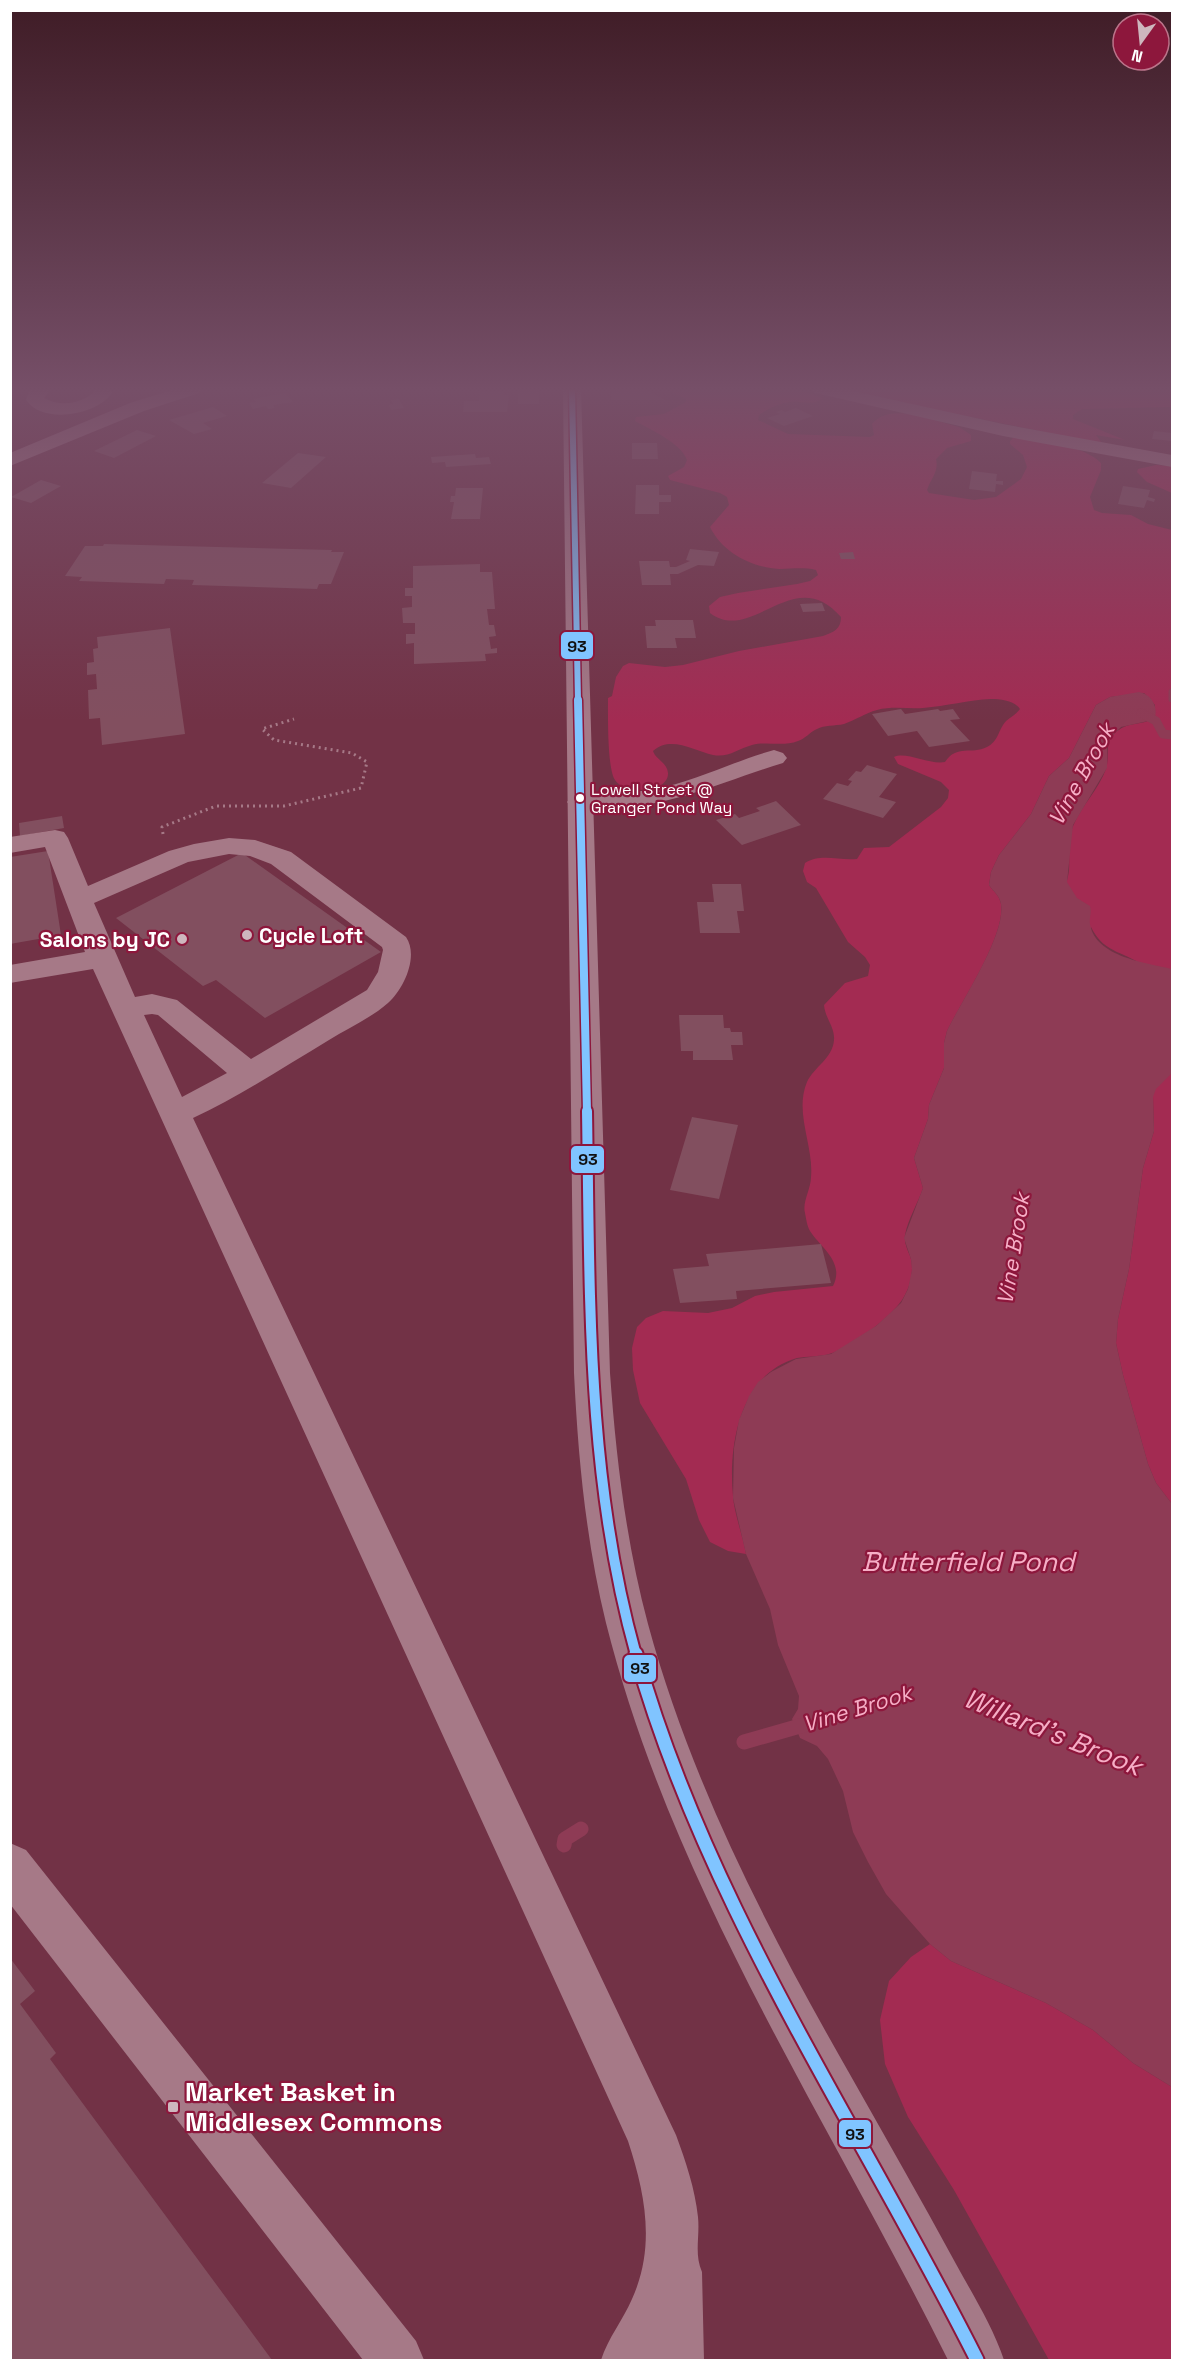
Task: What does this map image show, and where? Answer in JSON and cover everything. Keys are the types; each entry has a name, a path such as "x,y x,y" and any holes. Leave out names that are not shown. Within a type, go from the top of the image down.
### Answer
{"main road":[{"path":"574,500 593,1384 600,1477 611,1551 633,1641 666,1740 699,1827 773,1983 977,2361"}],"street":[{"path":"580,802 635,800 664,795 742,766 774,758"},
{"path":"10,845 55,838 102,958 640,2109 669,2194 673,2230 677,2361"},
{"path":"79,899 115,886 191,851 217,846 241,846 273,854 396,943 397,954 388,981 376,997 214,1095 175,1113"},
{"path":"10,975 102,958"},
{"path":"126,1009 152,1004 167,1007 249,1074"},
{"path":"10,1866 397,2361"},
{"path":"628,2361 658,2303 668,2269 673,2230"}],"path":[{"path":"168,861 162,826 188,816 216,806 284,806 360,788 366,762 352,753 274,740 262,729 294,719"}],"shaded area":[{"path":"728,500 1091,500 1094,510 1102,513 1131,515 1148,524 1172,530 1172,1504 1156,1483 1148,1464 1116,1343 1143,1168 1154,1131 1153,1097 1143,1090 1135,1079 1135,1073 1147,1066 1165,1047 1171,1008 1165,1000 1150,991 1148,970 1103,943 1091,927 1097,951 1132,976 1139,1000 1151,1023 1145,1049 1139,1051 1134,1048 1140,1031 1137,1026 1132,1025 1122,1027 1101,1043 1063,1040 1031,1053 1018,1049 1017,1043 1035,994 1050,964 1056,959 1073,954 1073,941 1062,901 1068,874 1072,829 1106,769 1111,738 1124,727 1155,717 1155,705 1144,693 1110,697 1096,705 1069,758 1049,776 1031,814 999,855 991,872 989,885 1001,904 997,933 947,1031 944,1043 944,1068 929,1105 928,1119 914,1158 923,1188 905,1235 912,1267 909,1284 897,1307 858,1339 829,1354 797,1358 778,1366 762,1379 750,1395 736,1434 732,1476 734,1503 746,1554 728,1551 710,1542 699,1520 686,1479 640,1403 633,1370 632,1348 637,1327 646,1318 663,1311 708,1313 732,1308 755,1296 833,1286 836,1277 834,1263 810,1231 805,1213 811,1182 811,1165 803,1118 804,1094 810,1077 833,1046 833,1031 824,1005 845,983 868,976 870,965 865,957 848,942 816,888 807,882 803,871 805,863 817,858 857,859 864,848 889,847 941,807 948,798 949,790 941,782 898,764 894,757 905,756 932,762 945,762 959,751 987,747 995,740 1005,723 1020,709 1011,702 991,699 923,708 883,709 844,724 814,730 801,740 792,743 752,745 718,756 683,745 667,744 653,751 668,773 661,785 636,790 620,785 612,774 608,741 608,698 612,696 616,677 623,666 629,663 665,667 683,665 739,651 823,636 836,630 840,624 841,617 824,602 807,598 790,600 742,619 726,620 710,613 709,606 720,597 797,584 810,581 818,575 816,570 779,569 758,565 730,551 710,527 729,505"},
{"path":"930,1944 951,1961 1046,2003 1093,2030 1133,2063 1172,2087 1172,2360 1049,2360 954,2190 908,2117 885,2064 880,2020 889,1981 911,1957"}],"water":[{"name":"Butterfield Pond","path":"1139,692 1147,695 1153,701 1155,717 1148,721 1121,727 1111,737 1107,747 1107,768 1073,825 1067,882 1077,898 1090,906 1090,924 1101,944 1123,957 1172,969 1172,1073 1156,1089 1153,1097 1154,1131 1143,1168 1116,1343 1148,1464 1156,1483 1172,1504 1172,2087 1133,2063 1093,2030 1046,2003 951,1961 930,1944 886,1894 853,1832 843,1791 828,1759 817,1746 800,1738 792,1719 798,1709 799,1696 778,1645 770,1609 746,1554 733,1498 734,1448 739,1420 758,1382 771,1372 796,1359 831,1354 876,1326 901,1303 908,1289 912,1270 904,1238 923,1188 914,1158 928,1119 929,1105 944,1068 944,1043 947,1031 990,950 1001,917 1000,901 989,885 991,872 999,855 1031,814 1049,776 1069,758 1096,705 1110,697"}],"building":[{"path":"20,500 37,500 31,503"},
{"path":"450,500 482,500 480,519 451,519 454,502 450,502"},
{"path":"635,500 671,500 671,502 659,502 659,514 635,514"},
{"path":"1119,500 1155,500 1154,502 1147,500 1144,508 1118,504"},
{"path":"104,544 344,552 331,584 319,584 317,589 192,585 194,580 166,579 164,584 79,581 82,577 65,576 85,546 103,546"},
{"path":"690,549 719,552 714,566 698,565 678,574 670,574 671,585 642,585 639,561 669,561 670,567 676,567 690,561 686,560"},
{"path":"853,552 855,559 841,559 839,553"},
{"path":"480,564 480,572 492,572 495,609 487,609 489,625 494,625 496,636 489,637 491,649 497,648 497,653 485,654 486,661 414,664 414,643 406,644 406,634 415,634 415,623 403,623 402,608 412,607 412,596 405,596 405,588 413,588 413,566"},
{"path":"822,603 825,611 803,612 800,604"},
{"path":"655,620 693,620 696,638 675,638 677,648 647,648 645,626 656,626"},
{"path":"170,628 185,734 102,745 100,718 89,719 88,690 97,689 96,674 87,675 87,663 94,662 93,649 98,648 97,637"},
{"path":"901,709 905,714 953,709 960,719 950,720 970,741 929,747 917,731 888,736 872,714"},
{"path":"867,765 897,774 879,797 896,802 883,818 823,799 837,783 848,786 852,781 848,780 856,771 861,772"},
{"path":"776,801 801,825 742,845 716,820 735,814 739,818 760,811 756,808"},
{"path":"62,816 64,828 20,836 19,823"},
{"path":"48,851 61,935 10,944 10,857"},
{"name":"Cycle Loft","path":"242,853 381,952 265,1018 216,980 203,986 116,918"},
{"path":"712,884 741,884 744,911 737,911 740,933 700,933 697,902 714,902"},
{"path":"679,1015 723,1015 724,1028 730,1028 731,1032 742,1032 743,1045 731,1045 733,1060 693,1060 693,1051 681,1051"},
{"path":"692,1117 738,1125 719,1199 670,1190"},
{"path":"821,1244 831,1283 736,1291 737,1299 680,1303 673,1269 709,1266 706,1254"},
{"path":"10,1958 35,1991 20,2004 56,2053 50,2059 272,2360 10,2360"}],"waterway":[{"path":"1172,692 1172,699"},
{"name":"Vine Brook","path":"1141,713 1156,721 1163,734 1172,735"},
{"name":"Vine Brook","path":"744,1742 807,1724"},
{"name":"Vine Brook","path":"564,1845 565,1839 581,1829"}],"transit line":[{"name":"93","path":"574,500 592,1373 599,1467 613,1561 627,1623 655,1715 690,1806 729,1895 772,1981 928,2264 977,2360"}],"place":[{"name":"Lowell Street @ Granger Pond Way","path":"580,798"},
{"name":"Cycle Loft","path":"247,935"},
{"name":"Salons by JC","path":"182,939"},
{"name":"Market Basket in Middlesex Commons","path":"173,2107"}],"water label":[{"name":"Willard's Brook","path":"1053,1732"}]}
